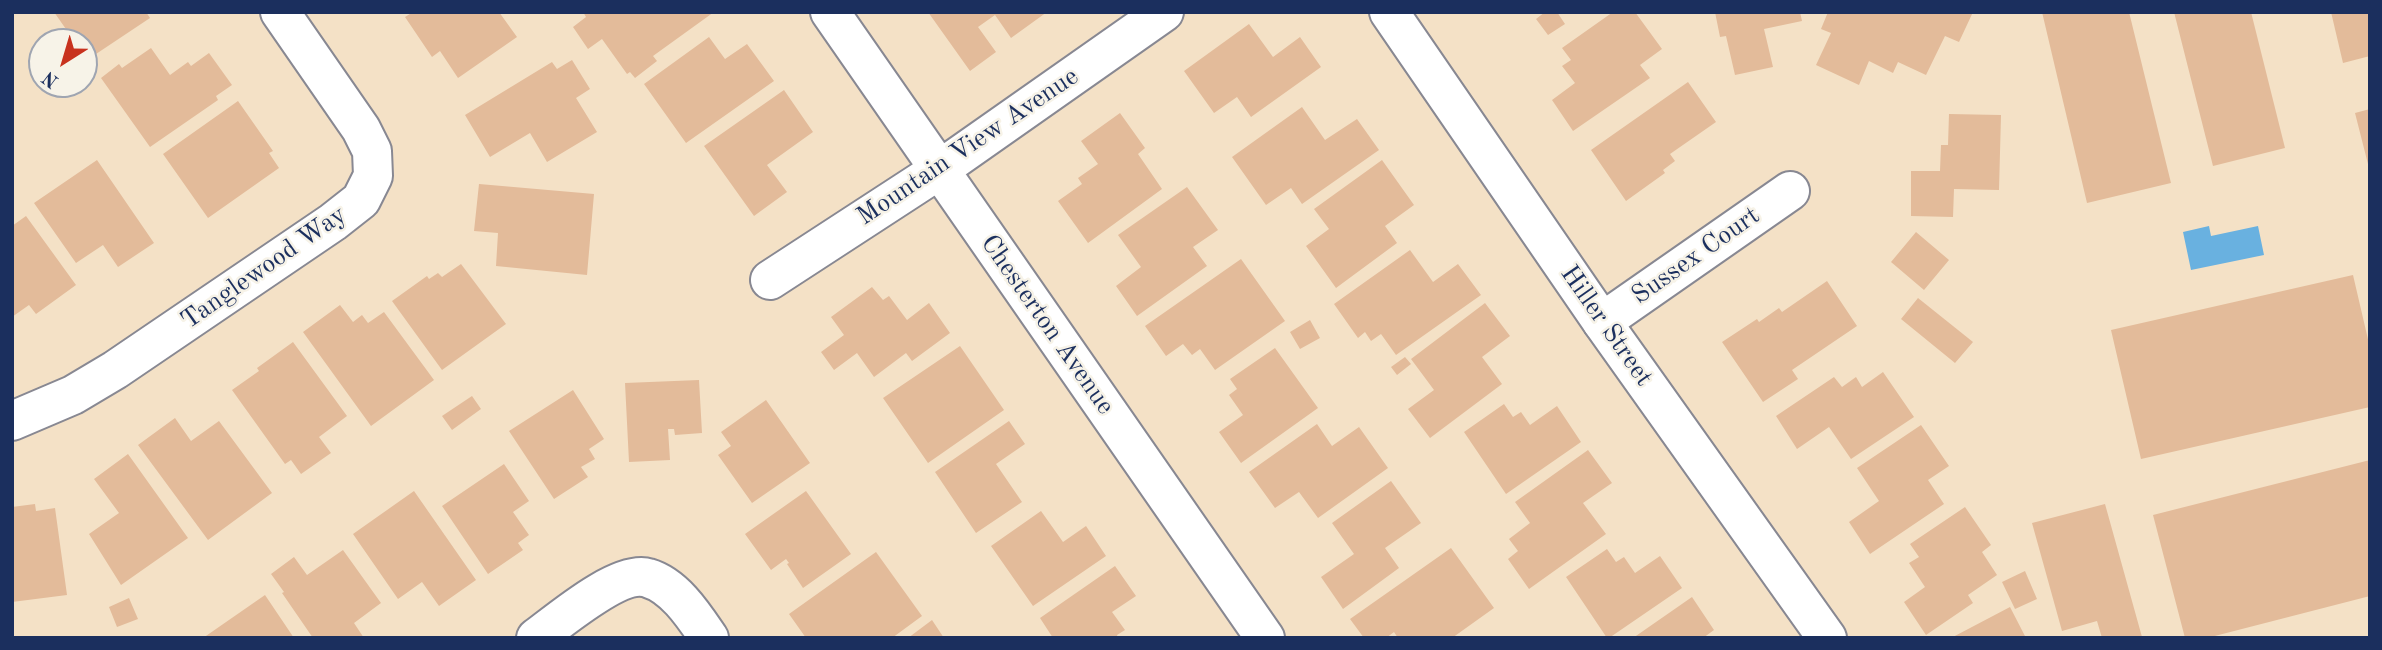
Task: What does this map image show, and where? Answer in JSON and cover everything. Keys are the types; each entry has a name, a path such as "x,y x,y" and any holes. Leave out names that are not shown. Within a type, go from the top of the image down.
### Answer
{"street":[{"name":"Tanglewood Way","path":"12,421 73,395 115,370 333,222 361,200 373,176 372,151 361,128 280,12"},
{"name":"Chesterton Avenue","path":"830,12 1265,638"},
{"name":"Mountain View Avenue","path":"770,280 939,170 1164,12"},
{"name":"Hiller Street","path":"1389,12 1602,322 1827,638"},
{"name":"Sussex Court","path":"1602,322 1790,191"},
{"path":"536,638 601,591 623,580 647,577 671,592 709,638"}],"water":[{"path":"2209,226 2211,236 2258,226 2264,255 2191,270 2183,232"}],"building":[{"path":"54,12 146,12 150,18 98,53 98,28 65,28"},
{"path":"413,12 499,12 517,37 458,78 440,51 432,57 405,17"},
{"path":"583,12 714,12 653,56 657,61 635,78 630,72 627,74 602,39 588,49 573,27 586,17"},
{"path":"928,12 1047,12 1011,38 995,15 978,27 996,52 970,71"},
{"path":"1545,12 1557,12 1565,24 1548,35 1536,19"},
{"path":"1613,12 1635,12 1662,49 1640,65 1650,78 1573,131 1552,100 1575,83 1562,66 1571,60 1562,48"},
{"path":"1715,12 1800,12 1802,21 1764,29 1773,67 1735,75 1726,36 1720,37"},
{"path":"1828,12 1973,12 1959,42 1945,36 1926,75 1898,62 1893,73 1869,61 1859,85 1816,65 1831,33 1821,29"},
{"path":"2042,12 2129,12 2171,183 2087,203"},
{"path":"2174,12 2251,12 2285,148 2213,166"},
{"path":"2331,12 2370,12 2370,56 2343,63"},
{"path":"1249,24 1273,57 1300,37 1321,67 1251,117 1237,97 1214,113 1184,71"},
{"path":"709,37 725,59 747,44 774,81 686,143 644,84"},
{"path":"151,48 170,75 188,62 191,66 209,53 232,85 216,96 218,100 150,147 101,78 119,64 122,68"},
{"path":"572,60 590,89 576,98 597,132 547,162 530,133 490,157 465,115 552,62 557,69"},
{"path":"1688,82 1716,122 1670,154 1675,161 1663,170 1665,173 1626,201 1591,150"},
{"path":"784,90 813,132 767,165 787,192 754,216 704,146"},
{"path":"238,101 273,151 269,153 279,168 208,218 163,154"},
{"path":"1302,107 1325,140 1357,119 1379,150 1302,204 1291,188 1266,205 1232,157"},
{"path":"2370,109 2370,168 2369,168 2355,113"},
{"path":"1120,113 1145,148 1138,154 1162,189 1088,243 1058,201 1082,184 1078,178 1098,164 1081,141"},
{"path":"1949,114 2001,115 1999,190 1954,189 1953,217 1911,216 1911,171 1940,171 1941,145 1948,145"},
{"path":"97,160 154,243 118,267 103,245 76,263 34,203"},
{"path":"1382,160 1414,205 1385,226 1397,243 1336,288 1306,246 1329,229 1314,209"},
{"path":"479,184 594,194 587,275 496,266 498,233 474,231"},
{"path":"1187,187 1218,230 1193,247 1207,266 1137,316 1116,286 1141,267 1118,235"},
{"path":"26,216 76,285 36,314 29,305 12,317 12,226"},
{"path":"1916,232 1949,260 1924,290 1891,262"},
{"path":"1410,250 1433,282 1458,264 1481,295 1396,355 1381,334 1371,341 1365,332 1358,338 1334,304"},
{"path":"1241,259 1285,321 1215,370 1200,349 1192,355 1183,344 1166,356 1145,326"},
{"path":"461,264 506,324 442,370 392,301 427,276 429,279 438,273 442,277"},
{"path":"2353,275 2370,348 2370,407 2141,459 2111,330"},
{"path":"1827,281 1857,326 1792,370 1798,379 1763,402 1722,342 1779,308 1782,312"},
{"path":"872,287 883,300 889,296 907,320 929,303 950,333 912,361 906,353 874,377 857,353 834,370 821,352 844,335 831,317"},
{"path":"1918,298 1973,342 1955,363 1901,319"},
{"path":"1485,303 1510,336 1482,357 1502,384 1430,438 1408,409 1434,390 1411,359"},
{"path":"340,305 353,322 362,315 368,323 384,312 434,380 371,426 303,332"},
{"path":"1310,320 1320,338 1300,349 1290,332"},
{"path":"293,342 347,416 319,437 331,453 301,474 291,460 285,464 232,390"},
{"path":"960,346 1004,410 928,463 883,398"},
{"path":"1275,348 1318,408 1241,463 1219,432 1243,415 1229,395 1237,389 1230,379"},
{"path":"1405,357 1411,364 1397,375 1391,367"},
{"path":"1883,372 1914,417 1851,459 1829,427 1797,449 1776,416 1834,377 1842,387 1856,377 1862,387"},
{"path":"699,380 702,433 675,435 674,429 668,429 670,460 629,462 625,383"},
{"path":"573,390 604,439 589,449 595,459 581,467 588,477 554,499 509,431"},
{"path":"472,396 481,409 452,430 442,416"},
{"path":"766,400 810,463 752,503 718,455 731,446 721,432"},
{"path":"1504,404 1513,417 1521,412 1530,425 1557,406 1581,442 1506,494 1464,432"},
{"path":"175,418 191,441 219,421 272,493 208,540 138,445"},
{"path":"1009,421 1025,444 996,464 1022,502 976,533 935,472"},
{"path":"1317,424 1332,446 1359,427 1388,468 1318,518 1299,492 1275,508 1249,472"},
{"path":"1921,425 1949,466 1928,480 1944,504 1870,554 1849,522 1879,501 1857,468"},
{"path":"1588,450 1612,483 1583,503 1606,534 1529,589 1508,559 1518,551 1509,539 1530,523 1515,502"},
{"path":"128,454 188,538 121,585 89,534 119,513 94,479"},
{"path":"2370,460 2370,596 2207,638 2185,638 2153,515"},
{"path":"504,464 529,501 513,512 529,535 518,543 523,550 488,574 442,506"},
{"path":"1391,481 1421,523 1385,548 1399,568 1343,609 1321,577 1354,554 1332,523"},
{"path":"414,491 476,580 439,606 422,582 398,599 353,534"},
{"path":"806,491 851,554 803,588 786,559 771,570 745,534"},
{"path":"35,504 36,511 55,508 67,595 12,602 12,507"},
{"path":"2105,504 2142,637 2102,638 2097,621 2062,631 2032,523"},
{"path":"1965,507 1991,545 1982,552 1997,575 1968,595 1973,603 1926,635 1904,602 1925,587 1909,563 1919,557 1910,544"},
{"path":"1041,511 1063,542 1086,526 1106,556 1033,606 991,546"},
{"path":"1451,548 1494,608 1452,638 1398,638 1394,632 1386,638 1364,638 1350,619"},
{"path":"1607,549 1616,562 1624,557 1635,573 1660,556 1682,588 1609,638 1566,577"},
{"path":"343,550 381,603 354,623 364,638 313,638 271,574 294,557 307,575"},
{"path":"876,552 922,616 892,638 806,638 789,614"},
{"path":"1115,566 1136,596 1112,612 1125,630 1117,635 1118,638 1053,638 1040,618"},
{"path":"2025,571 2037,599 2015,609 2002,582"},
{"path":"265,595 294,638 203,638"},
{"path":"1692,597 1714,630 1703,638 1633,638"},
{"path":"129,598 138,619 117,627 109,607"},
{"path":"2010,607 2026,638 1951,638"},
{"path":"932,620 944,638 908,638"}]}
